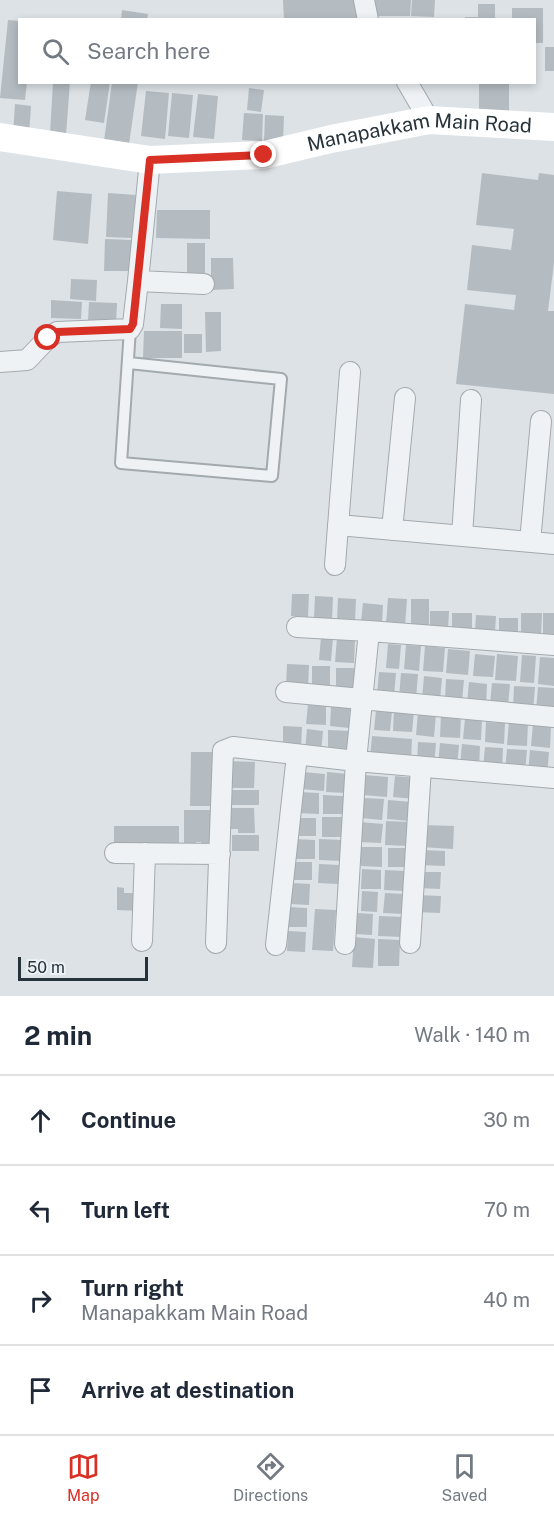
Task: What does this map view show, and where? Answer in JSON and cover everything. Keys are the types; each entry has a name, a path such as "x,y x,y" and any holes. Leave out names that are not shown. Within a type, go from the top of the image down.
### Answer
{"main road":[{"name":"Manapakkam Main Road","path":"0,137 150,160 264,155 429,120 554,127"}],"street":[{"path":"364,0 368,18"},
{"path":"408,84 429,120"},
{"path":"0,362 27,360 57,332 130,329 133,324 150,160"},
{"path":"138,281 204,284"},
{"path":"335,566 350,372"},
{"path":"392,530 405,398"},
{"path":"462,536 471,400"},
{"path":"530,542 541,422"},
{"path":"338,525 554,544"},
{"path":"297,627 554,645"},
{"path":"345,944 356,761 369,631"},
{"path":"286,692 554,717"},
{"path":"216,943 223,751 233,747 356,761 554,778"},
{"path":"276,945 297,755"},
{"path":"410,943 421,767"},
{"path":"115,853 220,854"},
{"path":"142,941 145,853"}],"lane":[{"path":"129,363 281,379 272,476 121,463 130,329"}],"building":[{"path":"283,0 356,0 357,18 284,18"},
{"path":"371,0 411,0 410,16 370,16"},
{"path":"412,0 435,0 434,17 411,16"},
{"path":"478,4 495,4 495,18 465,18 478,17"},
{"path":"512,8 543,8 543,43 536,43 536,18 512,18"},
{"path":"122,10 148,14 147,18 121,18"},
{"path":"8,20 18,21 18,84 27,84 25,100 0,98"},
{"path":"545,47 554,47 554,71 545,71"},
{"path":"53,84 70,84 66,135 50,134"},
{"path":"91,84 110,84 104,123 85,120"},
{"path":"112,84 138,84 129,144 104,141"},
{"path":"479,84 509,84 509,120 479,119"},
{"path":"249,88 264,90 261,112 247,110"},
{"path":"146,91 169,93 165,139 141,136"},
{"path":"172,93 193,95 189,138 168,136"},
{"path":"198,94 218,96 214,139 193,137"},
{"path":"15,104 31,106 29,135 13,134"},
{"path":"244,113 263,114 262,141 242,140"},
{"path":"265,115 284,116 283,142 264,141"},
{"path":"482,173 538,180 539,173 554,175 554,263 548,311 554,311 554,394 456,384 465,304 514,310 516,295 467,290 472,245 511,250 514,229 476,225"},
{"path":"57,191 92,194 88,244 53,240"},
{"path":"108,193 136,195 133,238 106,237"},
{"path":"157,210 210,210 210,239 156,238"},
{"path":"105,239 133,240 131,271 104,271"},
{"path":"187,243 205,243 205,275 187,275"},
{"path":"211,258 233,258 234,289 211,290"},
{"path":"71,279 97,280 96,301 70,299"},
{"path":"51,300 82,302 81,319 51,318"},
{"path":"89,302 117,303 116,322 88,321"},
{"path":"161,304 182,304 182,329 160,328"},
{"path":"205,312 221,312 221,351 206,352"},
{"path":"144,331 182,331 182,358 143,358"},
{"path":"184,334 202,334 202,353 184,353"},
{"path":"292,594 309,594 308,617 291,616"},
{"path":"315,596 333,597 332,619 314,618"},
{"path":"338,598 356,599 355,621 337,620"},
{"path":"388,598 407,599 405,626 386,624"},
{"path":"411,599 429,599 429,628 411,628"},
{"path":"363,603 383,605 382,624 361,622"},
{"path":"430,611 449,611 448,629 430,629"},
{"path":"452,613 472,613 472,631 452,630"},
{"path":"521,613 542,613 541,638 521,637"},
{"path":"543,613 554,613 554,638 543,640"},
{"path":"476,615 496,616 495,632 475,632"},
{"path":"499,618 518,618 518,635 499,635"},
{"path":"321,637 333,638 331,661 319,660"},
{"path":"337,638 355,640 354,663 335,662"},
{"path":"388,644 401,645 399,669 386,668"},
{"path":"406,645 421,646 419,671 404,669"},
{"path":"425,646 445,648 443,672 423,671"},
{"path":"448,649 470,651 468,675 446,673"},
{"path":"475,654 495,656 493,677 473,676"},
{"path":"497,654 518,656 516,681 495,680"},
{"path":"522,655 536,656 534,683 520,682"},
{"path":"540,657 554,658 554,686 538,684"},
{"path":"287,664 309,665 308,687 286,686"},
{"path":"312,666 330,666 330,688 312,688"},
{"path":"336,668 354,668 354,690 336,690"},
{"path":"379,672 396,673 394,696 377,694"},
{"path":"401,673 418,674 416,699 399,698"},
{"path":"424,676 442,678 440,700 422,699"},
{"path":"446,679 464,680 462,701 445,700"},
{"path":"469,682 487,684 486,706 467,704"},
{"path":"492,683 510,684 508,706 490,705"},
{"path":"514,686 535,687 533,711 513,709"},
{"path":"538,687 554,688 554,712 536,711"},
{"path":"308,705 326,706 326,725 306,724"},
{"path":"331,707 350,708 349,728 330,726"},
{"path":"376,710 392,711 390,731 374,730"},
{"path":"394,710 414,711 412,732 393,731"},
{"path":"418,712 436,714 434,737 416,735"},
{"path":"441,714 461,716 460,738 440,737"},
{"path":"465,719 482,720 481,740 463,739"},
{"path":"509,721 528,722 527,746 507,745"},
{"path":"486,722 505,723 504,744 485,742"},
{"path":"533,724 551,726 550,748 531,746"},
{"path":"283,726 302,727 301,749 283,748"},
{"path":"307,729 323,731 321,752 305,750"},
{"path":"328,730 351,731 350,753 328,752"},
{"path":"372,736 412,739 411,761 370,758"},
{"path":"418,742 436,743 434,766 417,764"},
{"path":"440,743 459,745 457,766 438,765"},
{"path":"462,744 480,746 479,768 460,766"},
{"path":"485,747 503,748 502,770 483,768"},
{"path":"507,749 527,750 525,772 505,771"},
{"path":"530,750 549,752 547,776 528,774"},
{"path":"191,752 217,752 216,806 190,806"},
{"path":"228,761 255,762 254,788 228,788"},
{"path":"303,772 325,774 324,791 301,789"},
{"path":"327,772 348,774 347,793 326,792"},
{"path":"364,775 388,777 387,797 363,795"},
{"path":"395,776 416,778 415,799 393,797"},
{"path":"227,790 259,790 259,805 227,805"},
{"path":"299,792 319,793 319,814 298,813"},
{"path":"323,795 343,796 343,814 323,814"},
{"path":"363,798 384,799 382,820 361,818"},
{"path":"388,800 412,802 410,821 387,819"},
{"path":"230,808 254,808 255,833 238,833 238,829 230,829"},
{"path":"184,810 215,810 214,849 201,849 201,842 196,842 196,849 184,849"},
{"path":"322,817 342,817 342,837 322,837"},
{"path":"297,818 316,818 316,836 296,836"},
{"path":"386,821 410,822 409,846 385,845"},
{"path":"360,822 383,824 381,843 359,842"},
{"path":"421,825 454,826 453,849 421,847"},
{"path":"114,826 179,826 179,849 114,849"},
{"path":"232,835 259,835 259,851 232,851"},
{"path":"295,839 315,840 315,859 294,859"},
{"path":"319,839 343,840 342,861 319,860"},
{"path":"361,847 382,847 382,867 361,866"},
{"path":"388,848 407,848 406,867 388,867"},
{"path":"421,850 445,851 445,866 420,865"},
{"path":"294,862 312,862 312,880 293,880"},
{"path":"319,864 339,865 338,884 318,883"},
{"path":"362,869 381,870 381,889 361,889"},
{"path":"385,870 405,871 404,891 384,890"},
{"path":"418,872 441,872 440,889 417,888"},
{"path":"291,883 310,884 309,905 290,904"},
{"path":"117,887 124,888 124,893 136,893 141,911 117,910"},
{"path":"362,891 378,892 377,912 361,911"},
{"path":"385,893 405,894 403,914 383,913"},
{"path":"416,895 441,896 440,913 416,912"},
{"path":"289,907 307,908 307,927 289,927"},
{"path":"315,909 336,910 333,951 312,950"},
{"path":"356,913 373,914 372,935 355,934"},
{"path":"379,916 404,917 402,937 378,936"},
{"path":"288,931 306,932 305,952 287,951"},
{"path":"354,937 375,939 373,968 352,967"},
{"path":"378,939 400,940 399,966 378,966"}],"route":[{"path":"48,338 57,332 69,331 121,332 130,329 133,324 150,160 264,155"}]}
